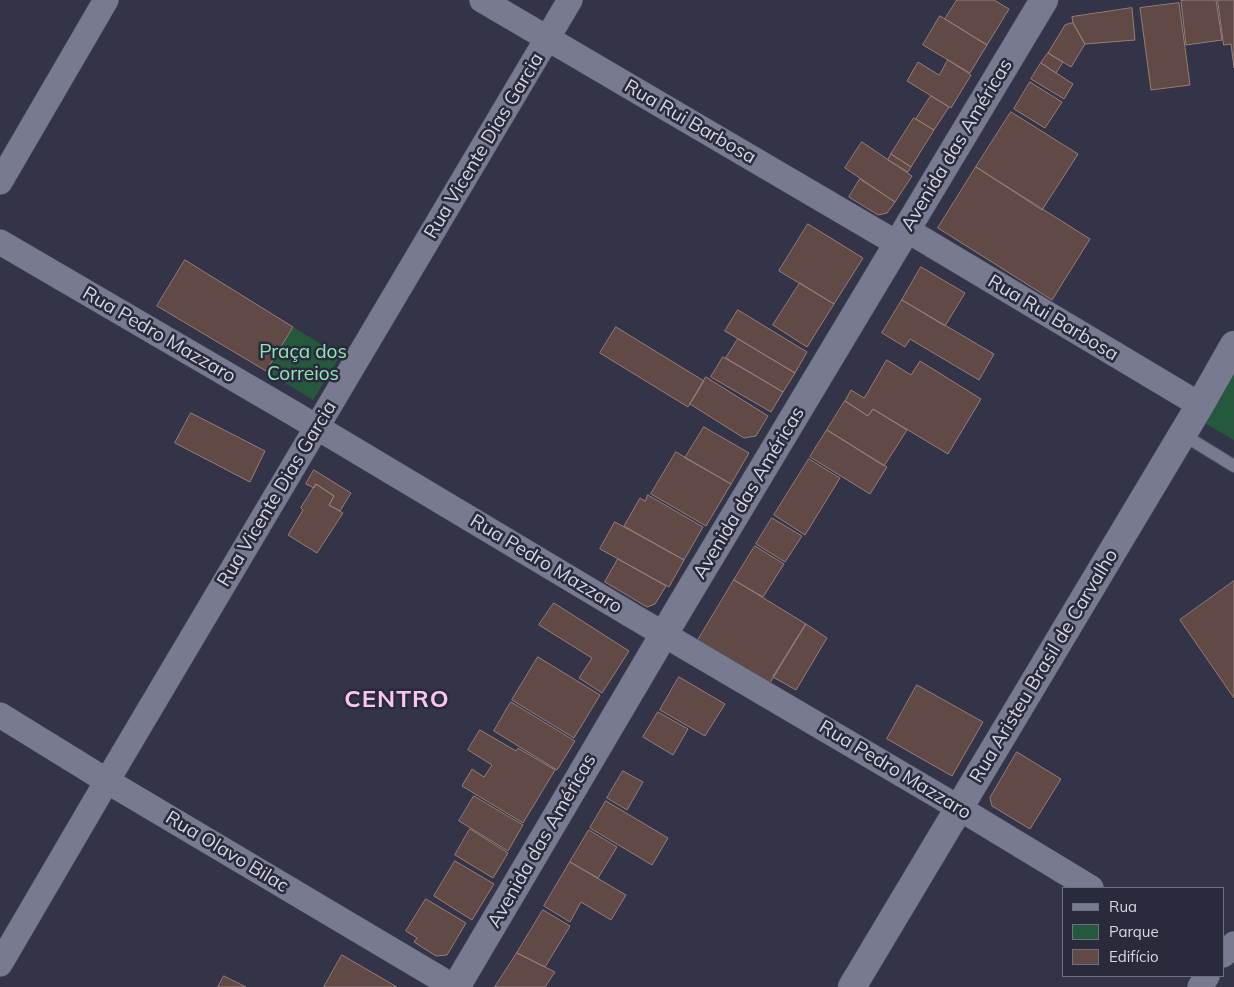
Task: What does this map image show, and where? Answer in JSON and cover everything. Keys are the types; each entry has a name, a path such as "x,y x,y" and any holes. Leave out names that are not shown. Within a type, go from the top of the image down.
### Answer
{"main road":[{"name":"Avenida das Américas","path":"455,987 1044,0"},
{"name":"Rua Aristeu Brasil de Carvalho","path":"852,987 1234,346"}],"street":[{"path":"0,182 106,0"},
{"name":"Rua Rui Barbosa","path":"482,0 1200,405"},
{"name":"Rua Vicente Dias Garcia","path":"0,964 570,0"},
{"name":"Rua Pedro Mazzaro","path":"0,242 317,427 1089,887"},
{"name":"Rua Olavo Bilac","path":"0,715 107,781 455,987"},
{"path":"1224,955 1234,944"}],"lane":[{"path":"1182,434 1234,466"}],"green space":[{"name":"Praça dos Correios","path":"293,327 340,356 313,400 266,371"},
{"path":"1234,368 1234,440 1201,421"}],"building":[{"path":"957,0 994,0 1009,9 987,45 945,19"},
{"path":"1216,0 1222,40 1186,45 1181,1"},
{"path":"1218,0 1234,0 1234,68 1231,44 1224,45"},
{"path":"1179,3 1190,85 1151,90 1140,8"},
{"path":"1132,8 1135,40 1085,44 1073,23 1072,17"},
{"path":"940,16 987,45 970,73 923,45"},
{"path":"1073,23 1085,44 1071,67 1048,53 1065,25"},
{"path":"1048,53 1063,62 1056,73 1041,63"},
{"path":"948,60 971,75 951,108 907,81 918,62 939,75"},
{"path":"1041,63 1073,84 1064,99 1031,79"},
{"path":"1030,82 1062,102 1045,128 1014,109"},
{"path":"931,96 949,107 934,130 916,119"},
{"path":"1011,112 1078,154 1042,210 976,167"},
{"path":"914,118 934,130 911,167 891,154"},
{"path":"862,142 912,176 895,202 845,168"},
{"path":"891,154 911,167 908,172 888,160"},
{"path":"976,167 1090,239 1052,300 938,228"},
{"path":"860,179 895,202 887,213 878,215 849,197"},
{"path":"808,224 863,258 834,304 779,271"},
{"path":"185,260 293,327 266,371 157,306"},
{"path":"921,267 965,293 945,326 902,300"},
{"path":"800,283 834,304 807,347 773,325"},
{"path":"902,300 994,354 979,380 910,339 905,347 882,333"},
{"path":"738,310 807,352 795,373 725,331"},
{"path":"616,327 704,381 688,407 600,353"},
{"path":"738,339 795,373 783,392 726,358"},
{"path":"723,357 783,392 771,412 711,377"},
{"path":"887,360 911,375 920,361 981,399 948,454 873,409 868,416 845,401 851,390 864,398"},
{"path":"706,377 768,416 756,436 744,438 690,404"},
{"path":"845,401 868,416 873,409 907,430 884,466 827,430"},
{"path":"191,413 265,451 250,482 175,443"},
{"path":"704,427 749,453 731,484 685,458"},
{"path":"827,430 887,467 870,494 810,457"},
{"path":"676,452 731,484 706,526 651,494"},
{"path":"809,459 840,478 805,535 774,515"},
{"path":"314,470 351,493 340,511 329,505 334,496 316,484 314,488 306,484"},
{"path":"316,484 334,496 329,505 343,513 317,553 288,535 303,510 301,508"},
{"path":"648,495 703,527 684,560 624,526 640,498 645,501"},
{"path":"772,518 802,536 785,562 756,544"},
{"path":"615,522 684,560 669,587 600,549"},
{"path":"755,546 784,564 763,597 734,580"},
{"path":"618,559 666,586 655,604 647,607 605,582"},
{"path":"734,580 806,624 770,683 698,640"},
{"path":"1234,581 1234,698 1180,620"},
{"path":"554,603 629,651 602,693 579,678 592,658 539,625"},
{"path":"806,624 827,638 796,690 773,677"},
{"path":"538,657 600,695 574,738 512,700"},
{"path":"679,677 725,704 705,736 660,710"},
{"path":"917,685 983,722 952,776 887,739"},
{"path":"511,702 575,741 557,770 494,731"},
{"path":"658,712 688,729 673,755 643,737"},
{"path":"480,730 516,751 518,748 555,770 523,823 462,786 472,769 484,777 492,765 468,750"},
{"path":"1017,752 1061,779 1030,829 992,806 990,798"},
{"path":"623,771 643,782 627,810 607,798"},
{"path":"474,796 523,825 508,851 459,821"},
{"path":"606,801 668,838 652,865 590,828"},
{"path":"470,829 508,853 493,878 455,855"},
{"path":"589,830 617,847 598,878 570,862"},
{"path":"455,861 494,884 472,920 434,896"},
{"path":"570,862 626,895 611,920 581,902 570,922 544,906"},
{"path":"426,899 466,923 447,955 436,956 414,942 417,938 406,931"},
{"path":"543,910 570,926 545,967 517,953"},
{"path":"517,953 555,972 545,987 495,987"},
{"path":"342,955 397,987 324,987"},
{"path":"224,976 246,987 218,987"}],"district":[{"name":"CENTRO","path":"397,700"}]}
